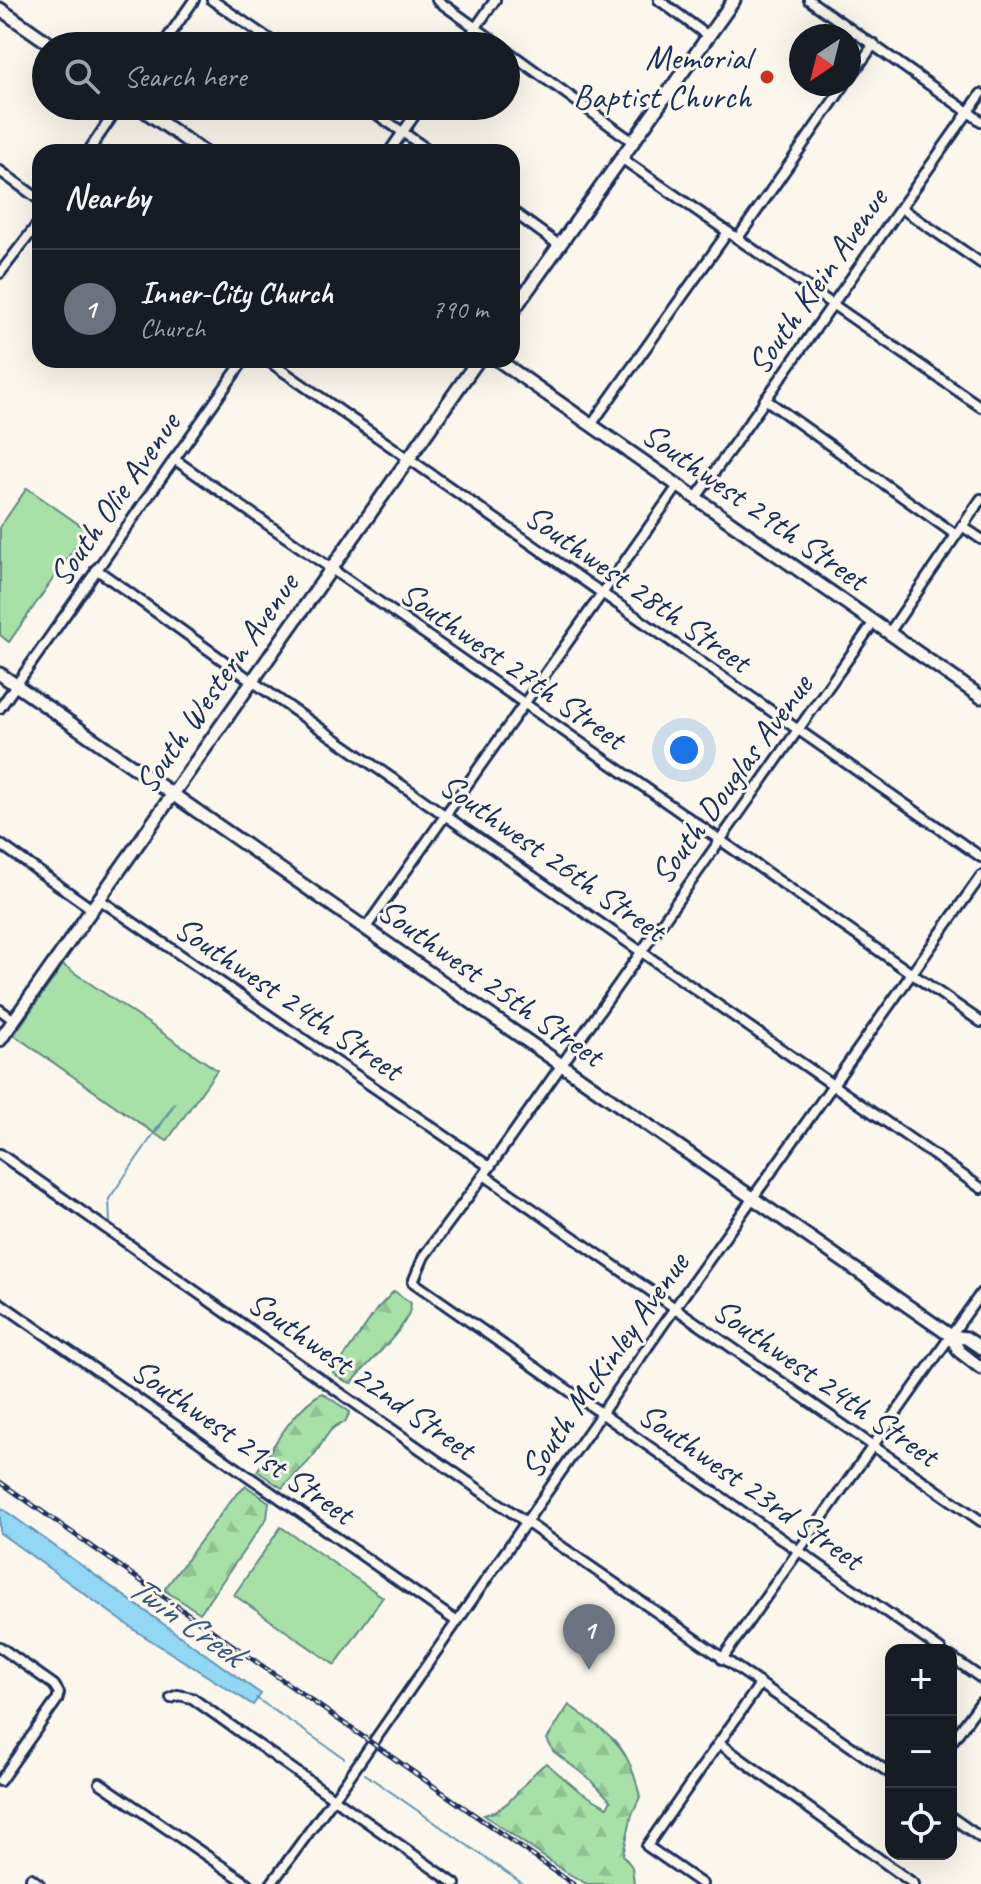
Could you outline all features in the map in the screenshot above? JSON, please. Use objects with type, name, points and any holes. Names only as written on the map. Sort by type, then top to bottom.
[{"type":"main road","points":[[520,301],[734,0]]},
{"type":"main road","points":[[0,9],[33,32]]},
{"type":"main road","points":[[158,120],[192,144]]},
{"type":"main road","name":"South Western Avenue","points":[[0,1040],[472,368]]},
{"type":"main road","name":"Southwest 29th Street","points":[[509,368],[981,697]]},
{"type":"main road","name":"Southwest 25th Street","points":[[0,674],[951,1336],[959,1351],[981,1368]]},
{"type":"main road","name":"Southwest 25th Street","points":[[951,1336],[966,1338],[981,1348]]},
{"type":"street","points":[[172,32],[194,0]]},
{"type":"street","points":[[212,0],[259,32]]},
{"type":"street","points":[[437,0],[482,32]]},
{"type":"street","points":[[473,32],[495,0]]},
{"type":"street","points":[[659,0],[708,36]]},
{"type":"street","points":[[809,0],[981,121]]},
{"type":"street","points":[[861,62],[874,44]]},
{"type":"street","points":[[520,60],[633,142]]},
{"type":"street","name":"South Klein Avenue","points":[[696,498],[981,94]]},
{"type":"street","points":[[738,238],[837,96]]},
{"type":"street","points":[[93,144],[110,120]]},
{"type":"street","points":[[385,120],[420,144]]},
{"type":"street","points":[[395,144],[411,120]]},
{"type":"street","points":[[621,158],[981,407]]},
{"type":"street","points":[[0,171],[32,194]]},
{"type":"street","points":[[901,208],[981,263]]},
{"type":"street","points":[[520,217],[559,245]]},
{"type":"street","points":[[0,273],[32,231]]},
{"type":"street","points":[[591,425],[728,232]]},
{"type":"street","name":"South Olie Avenue","points":[[0,708],[238,368]]},
{"type":"street","name":"Southwest 28th Street","points":[[278,368],[981,857]]},
{"type":"street","points":[[765,399],[956,535]]},
{"type":"street","name":"Southwest 27th Street","points":[[174,459],[981,1022]]},
{"type":"street","points":[[365,929],[678,486]]},
{"type":"street","points":[[889,633],[981,499]]},
{"type":"street","points":[[962,526],[981,539]]},
{"type":"street","name":"Southwest 26th Street","points":[[96,569],[981,1188]]},
{"type":"street","name":"South Douglas Avenue","points":[[413,1282],[424,1256],[874,622]]},
{"type":"street","points":[[0,844],[92,909]]},
{"type":"street","name":"South McKinley Avenue","points":[[271,1884],[365,1755],[674,1309],[981,876]]},
{"type":"street","name":"Southwest 24th Street","points":[[99,899],[487,1171],[674,1309],[981,1521]]},
{"type":"street","points":[[0,1010],[14,1020]]},
{"type":"street","name":"Southwest 22nd Street","points":[[0,1154],[885,1770]]},
{"type":"street","name":"Southwest 23rd Street","points":[[413,1282],[932,1644]]},
{"type":"street","points":[[722,1659],[981,1293]]},
{"type":"street","name":"Southwest 21st Street","points":[[0,1303],[456,1621]]},
{"type":"street","points":[[0,1647],[54,1685],[59,1693],[0,1781]]},
{"type":"street","points":[[957,1661],[981,1678]]},
{"type":"street","points":[[702,1884],[647,1846],[760,1684]]},
{"type":"street","points":[[171,1698],[178,1695],[192,1698],[455,1884]]},
{"type":"street","points":[[957,1735],[981,1702]]},
{"type":"street","points":[[720,1744],[914,1884]]},
{"type":"street","points":[[100,1783],[248,1884]]},
{"type":"street","points":[[957,1821],[981,1838]]},
{"type":"green space","points":[[27,488],[87,530],[9,642],[0,635],[0,527]]},
{"type":"green space","points":[[63,965],[217,1070],[167,1141],[155,1134],[175,1103],[154,1133],[14,1035]]},
{"type":"green space","points":[[394,1291],[411,1303],[404,1323],[352,1383],[345,1381],[333,1373],[377,1309]]},
{"type":"green space","points":[[322,1393],[350,1412],[345,1422],[330,1431],[310,1459],[282,1488],[257,1471],[302,1408]]},
{"type":"green space","points":[[246,1486],[269,1502],[267,1518],[200,1613],[164,1590],[232,1499]]},
{"type":"green space","points":[[281,1527],[383,1597],[335,1665],[234,1595]]},
{"type":"green space","points":[[569,1705],[616,1742],[630,1764],[640,1797],[632,1814],[623,1855],[632,1867],[634,1884],[587,1884],[484,1815],[503,1806],[546,1763],[579,1791],[607,1807],[611,1801],[592,1781],[553,1751],[547,1739]]},
{"type":"water","points":[[0,1507],[261,1694],[253,1705],[136,1631],[0,1533]]},
{"type":"waterway","points":[[110,1224],[109,1199],[175,1103]]},
{"type":"waterway","name":"Twin Creek","points":[[256,1698],[344,1758]]},
{"type":"waterway","name":"Twin Creek","points":[[365,1774],[523,1884]]},
{"type":"railway","points":[[0,1482],[573,1884]]},
{"type":"place","name":"Memorial Baptist Church","points":[[767,77]]},
{"type":"place","name":"Inner-City Church","points":[[589,1670]]}]
